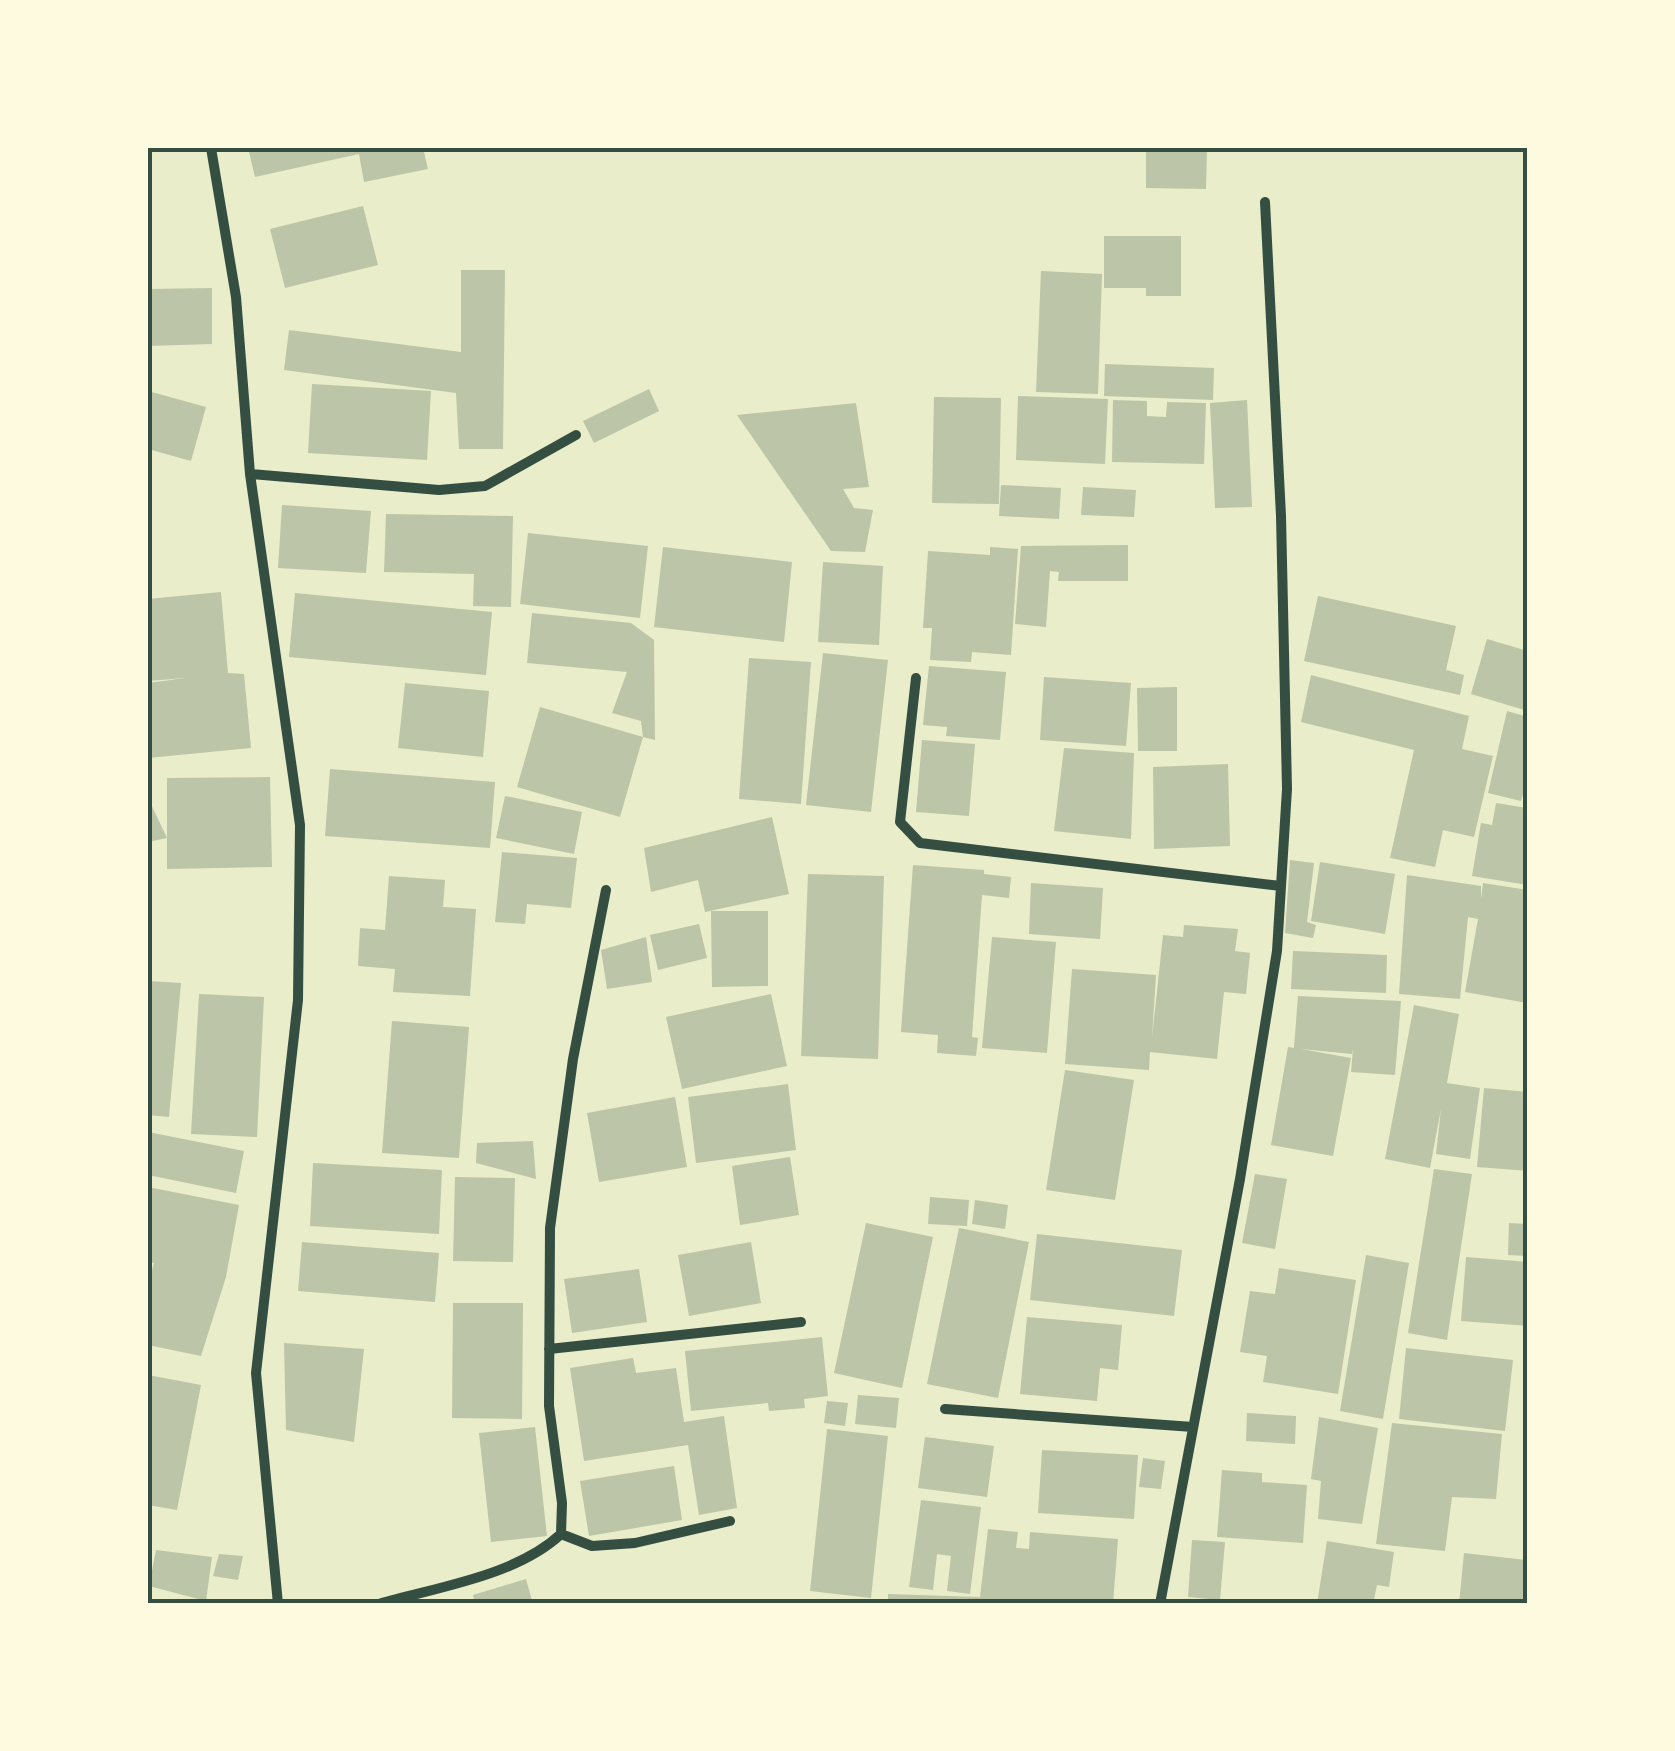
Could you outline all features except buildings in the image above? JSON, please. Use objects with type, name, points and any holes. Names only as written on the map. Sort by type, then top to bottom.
[{"type":"street","points":[[212,148],[236,298],[250,474],[300,826],[298,1000],[256,1373],[278,1604]]},
{"type":"street","points":[[1160,1604],[1240,1179],[1276,951],[1281,886],[1287,790],[1282,555],[1264,202]]},
{"type":"street","points":[[250,474],[439,490],[485,486],[576,435]]},
{"type":"street","points":[[916,678],[900,822],[920,843],[1281,886]]},
{"type":"street","points":[[379,1604],[491,1571],[545,1549],[561,1534],[562,1503],[549,1406],[550,1228],[573,1058],[606,890]]},
{"type":"street","points":[[549,1349],[801,1322]]},
{"type":"street","points":[[945,1409],[1193,1427]]},
{"type":"street","points":[[561,1534],[592,1546],[636,1543],[730,1520]]}]
